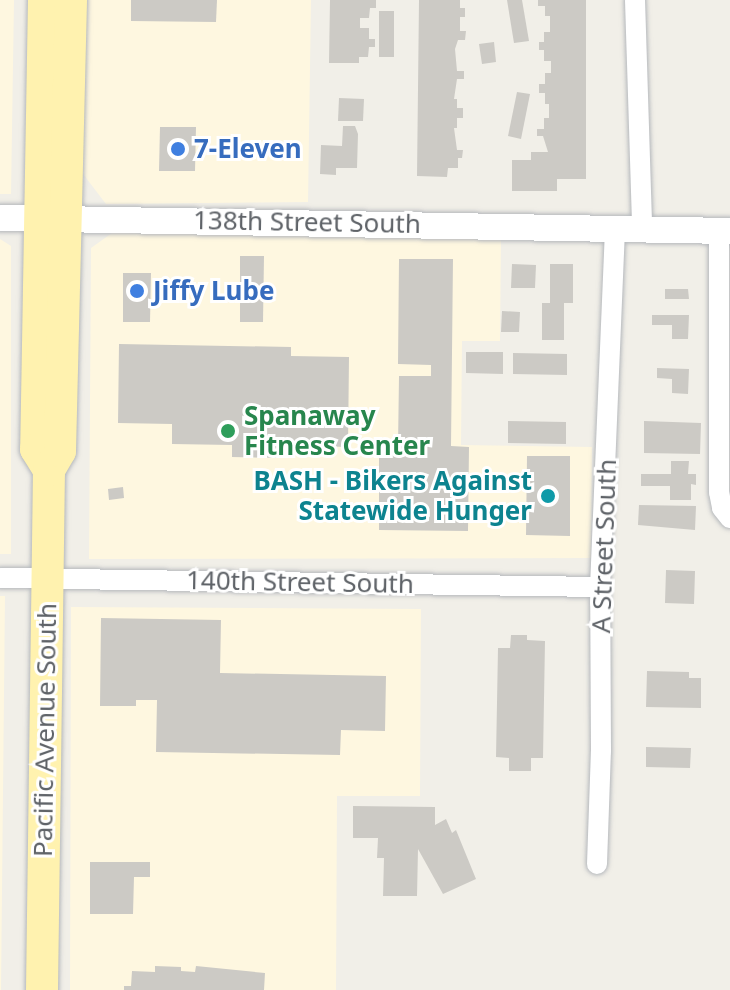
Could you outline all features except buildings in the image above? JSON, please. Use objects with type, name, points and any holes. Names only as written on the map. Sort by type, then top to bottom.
[{"type":"main road","name":"Pacific Avenue South","points":[[42,990],[49,470],[60,451],[44,0]]},
{"type":"main road","name":"Pacific Avenue South","points":[[53,218],[71,0]]},
{"type":"street","points":[[635,0],[642,228]]},
{"type":"street","name":"138th Street South","points":[[0,218],[724,230]]},
{"type":"street","name":"A Street South","points":[[597,864],[601,751],[600,587],[615,228]]},
{"type":"street","points":[[724,230],[719,492],[722,508],[730,518]]},
{"type":"street","name":"140th Street South","points":[[0,578],[600,587]]},
{"type":"shaded area","points":[[0,0],[14,0],[11,194],[0,194]]},
{"type":"shaded area","points":[[82,0],[311,0],[308,202],[106,204],[80,170]]},
{"type":"shaded area","points":[[112,233],[501,237],[500,341],[462,341],[461,445],[592,447],[591,558],[89,559],[91,248]]},
{"type":"shaded area","points":[[0,239],[11,246],[11,554],[0,554]]},
{"type":"shaded area","points":[[0,596],[5,596],[1,990],[0,990]]},
{"type":"shaded area","points":[[71,607],[421,609],[420,796],[337,796],[336,990],[70,990]]},
{"type":"place","name":"7-Eleven","points":[[178,149]]},
{"type":"place","name":"Jiffy Lube","points":[[137,291]]},
{"type":"place","name":"Spanaway Fitness Center","points":[[228,431]]},
{"type":"place","name":"BASH - Bikers Against Statewide Hunger","points":[[548,496]]}]
